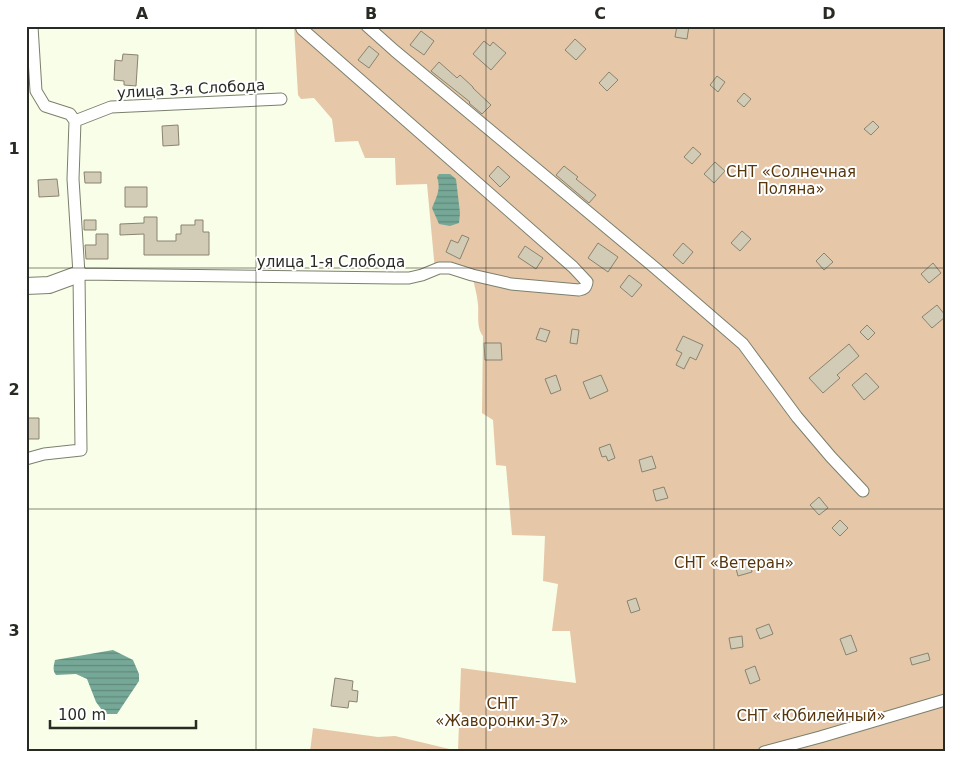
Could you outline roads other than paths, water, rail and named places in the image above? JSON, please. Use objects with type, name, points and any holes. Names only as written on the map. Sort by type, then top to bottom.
[{"type":"street","points":[[26,458],[81,450],[79,274],[73,179],[75,121],[70,114],[45,106],[36,91],[32,26]]},
{"type":"street","name":"улица 1-я Слобода","points":[[79,274],[409,278],[439,268],[450,268],[510,284],[579,290],[586,286],[587,282],[573,267],[302,29],[301,26]]},
{"type":"street","points":[[367,26],[743,344],[797,417],[863,491]]},
{"type":"street","name":"улица 3-я Слобода","points":[[75,121],[112,107],[281,99]]},
{"type":"street","points":[[26,286],[49,285],[79,274]]},
{"type":"street","points":[[764,752],[945,700]]},
{"type":"water","points":[[439,174],[450,174],[456,179],[460,213],[459,223],[450,226],[439,224],[432,208],[438,192],[437,177]]},
{"type":"water","points":[[113,650],[133,660],[139,674],[139,681],[117,714],[105,714],[96,702],[87,679],[76,674],[56,675],[54,666],[55,660]]},
{"type":"park label","name":"СНТ «Солнечная Поляна»","points":[[791,180]]},
{"type":"park label","name":"СНТ «Ветеран»","points":[[734,563]]},
{"type":"park label","name":"СНТ «Жаворонки-37»","points":[[502,712]]},
{"type":"park label","name":"СНТ «Юбилейный»","points":[[811,716]]}]
